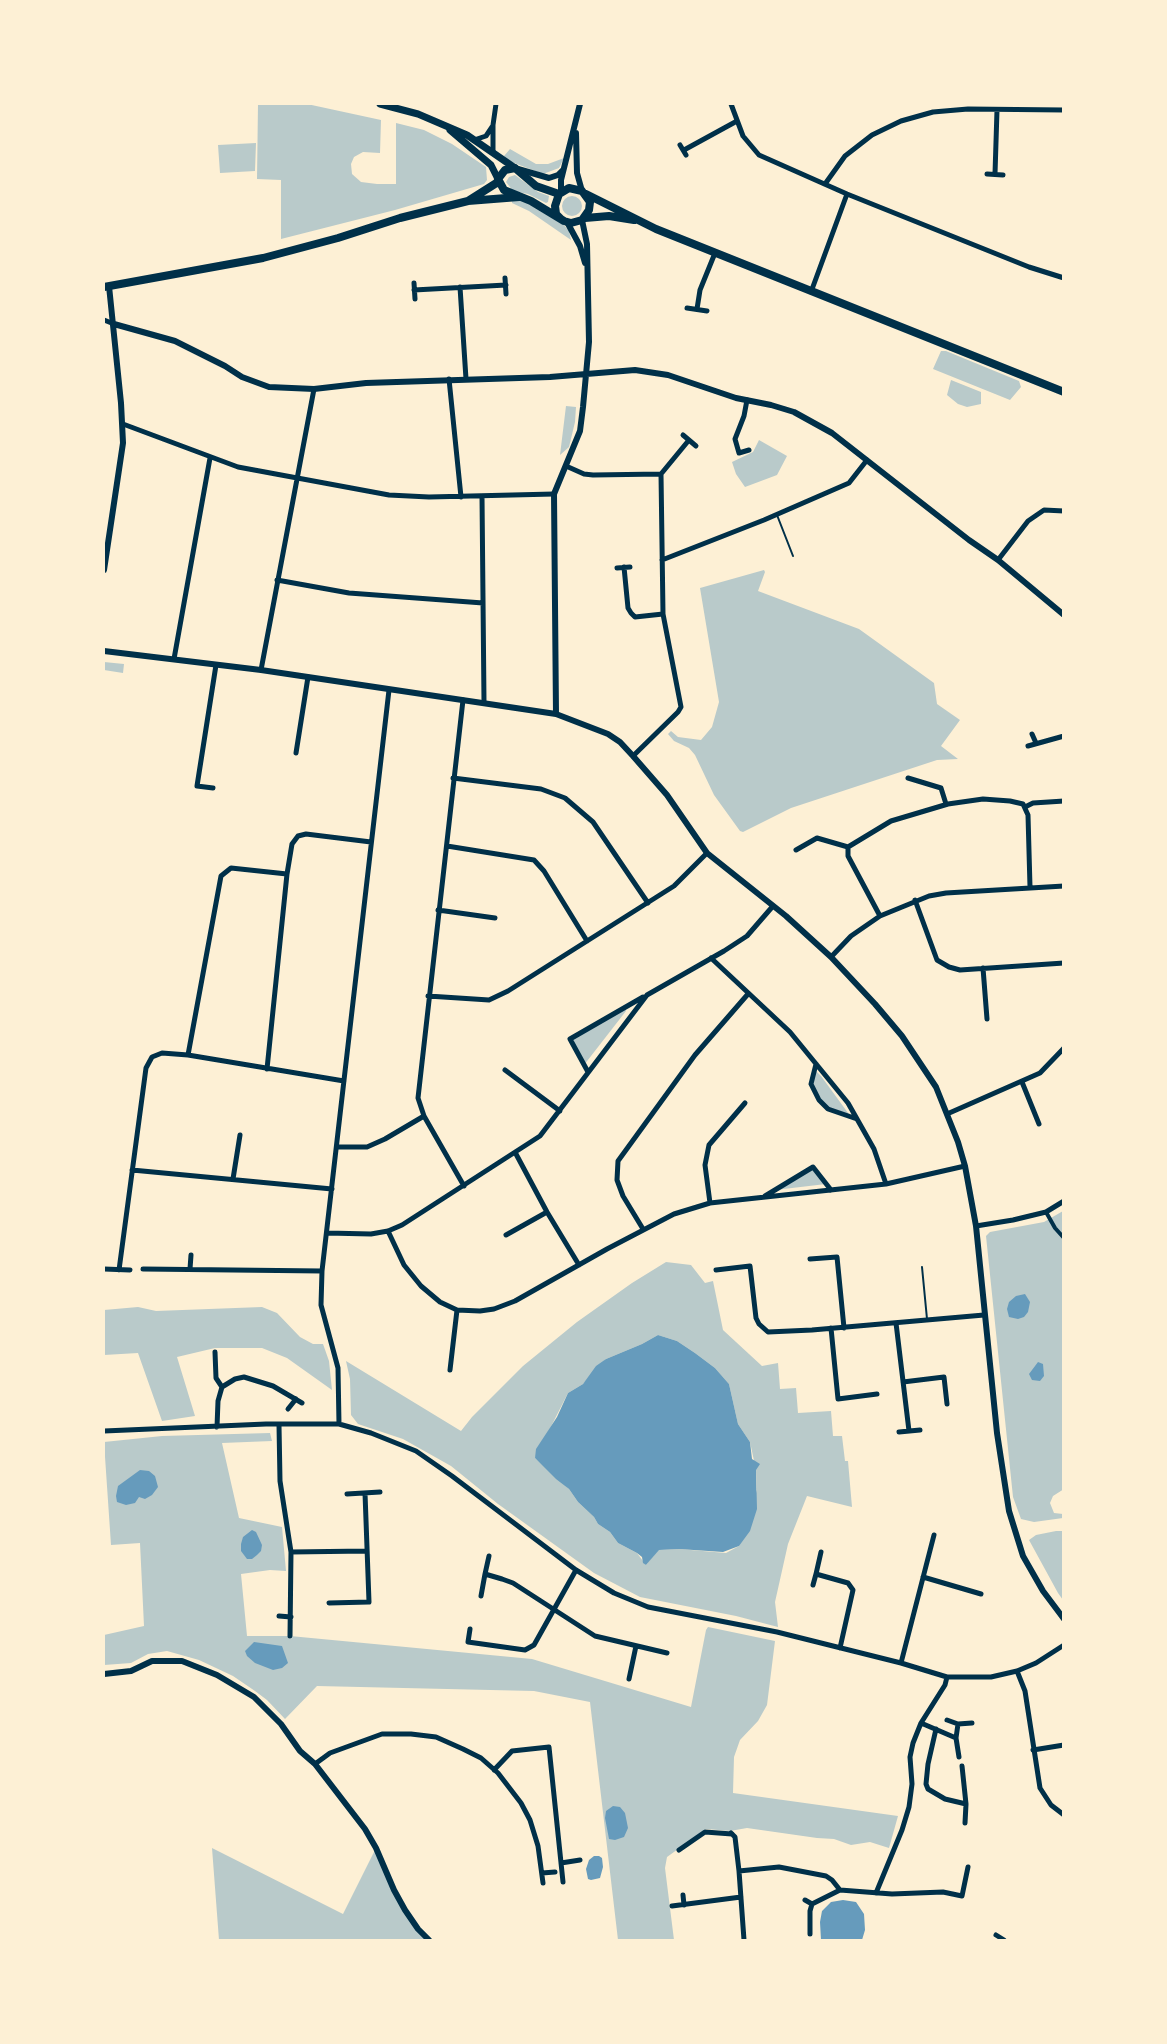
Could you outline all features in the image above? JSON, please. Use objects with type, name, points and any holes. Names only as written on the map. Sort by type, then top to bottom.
[{"type":"main road","points":[[380,104],[407,110],[446,126],[474,140],[516,168],[536,186],[560,193]]},
{"type":"main road","points":[[446,126],[491,165],[504,190],[531,201],[564,221],[575,223],[583,219],[609,216],[638,221]]},
{"type":"main road","points":[[468,201],[498,180],[505,170],[516,168]]},
{"type":"main road","points":[[564,221],[556,214],[555,206],[560,193],[569,188],[584,192],[638,221],[1064,392]]},
{"type":"main road","points":[[583,219],[590,206],[584,192]]},
{"type":"main road","points":[[106,286],[263,258],[338,238],[400,218],[468,201],[519,197]]},
{"type":"street","points":[[493,153],[496,104]]},
{"type":"street","points":[[560,193],[580,104]]},
{"type":"street","points":[[731,104],[743,136],[759,155],[847,194],[1029,267],[1064,278]]},
{"type":"street","points":[[825,183],[845,156],[872,135],[901,121],[933,112],[1060,107]]},
{"type":"street","points":[[995,174],[997,110]]},
{"type":"street","points":[[683,150],[737,121]]},
{"type":"street","points":[[474,140],[486,136],[493,125]]},
{"type":"street","points":[[576,127],[576,166],[584,192]]},
{"type":"street","points":[[516,168],[549,178],[558,175],[564,169]]},
{"type":"street","points":[[987,174],[1003,175]]},
{"type":"street","points":[[811,292],[847,194]]},
{"type":"street","points":[[556,714],[554,494],[580,431],[589,342],[587,244],[583,219]]},
{"type":"street","points":[[564,221],[580,246],[587,269]]},
{"type":"street","points":[[697,309],[700,290],[715,253]]},
{"type":"street","points":[[505,278],[506,294]]},
{"type":"street","points":[[414,283],[415,299]]},
{"type":"street","points":[[414,290],[506,285]]},
{"type":"street","points":[[104,570],[123,443],[114,324],[106,286]]},
{"type":"street","points":[[460,287],[466,379]]},
{"type":"street","points":[[687,308],[706,311]]},
{"type":"street","points":[[104,320],[175,341],[253,383],[282,389],[449,379],[550,377],[635,370],[650,371],[794,412],[830,432],[998,560],[1064,615]]},
{"type":"street","points":[[449,379],[461,497]]},
{"type":"street","points":[[261,670],[315,388]]},
{"type":"street","points":[[747,400],[735,438],[739,453],[749,450]]},
{"type":"street","points":[[123,424],[237,467],[389,495],[461,497],[554,494]]},
{"type":"street","points":[[683,435],[696,446]]},
{"type":"street","points":[[633,756],[678,712],[681,706],[663,614],[661,474],[689,440]]},
{"type":"street","points":[[174,659],[210,458]]},
{"type":"street","points":[[662,560],[777,515],[849,483],[867,460]]},
{"type":"street","points":[[566,465],[584,474],[661,474]]},
{"type":"street","points":[[482,496],[484,702]]},
{"type":"street","points":[[998,560],[1028,521],[1044,510],[1064,511]]},
{"type":"street","points":[[617,567],[627,567],[631,613],[635,616],[663,614]]},
{"type":"street","points":[[277,580],[349,593],[483,603]]},
{"type":"street","points":[[104,651],[261,670],[556,714],[608,734],[620,742],[667,795],[707,853],[773,906],[831,957],[875,1004],[902,1036],[936,1087],[965,1166],[976,1226],[1001,1466],[1010,1515],[1023,1556],[1043,1591],[1064,1619]]},
{"type":"street","points":[[213,788],[197,786],[216,665]]},
{"type":"street","points":[[296,753],[308,677]]},
{"type":"street","points":[[339,1425],[338,1368],[321,1305],[322,1271],[389,690]]},
{"type":"street","points":[[463,700],[418,1098],[424,1116],[464,1186]]},
{"type":"street","points":[[1032,734],[1036,743]]},
{"type":"street","points":[[1028,746],[1064,736]]},
{"type":"street","points":[[453,778],[541,789],[565,798],[593,822],[648,903]]},
{"type":"street","points":[[908,778],[941,788],[946,804]]},
{"type":"street","points":[[1025,807],[1033,803],[1061,801],[1062,794]]},
{"type":"street","points":[[796,850],[817,838],[848,847],[891,821],[946,804],[983,799],[1010,801],[1023,804],[1028,815],[1030,887]]},
{"type":"street","points":[[267,1069],[292,843],[298,836],[306,834],[371,842]]},
{"type":"street","points":[[447,846],[534,860],[544,871],[587,941]]},
{"type":"street","points":[[848,847],[848,856],[880,916]]},
{"type":"street","points":[[428,996],[489,1000],[508,991],[674,886],[707,853]]},
{"type":"street","points":[[188,1055],[221,876],[231,868],[288,874]]},
{"type":"street","points":[[831,957],[850,936],[880,916],[915,900],[946,892],[1064,886]]},
{"type":"street","points":[[915,900],[936,960],[960,970],[1064,963]]},
{"type":"street","points":[[588,1072],[570,1039],[747,936],[773,906]]},
{"type":"street","points":[[438,910],[495,918]]},
{"type":"street","points":[[486,926],[488,917]]},
{"type":"street","points":[[711,958],[790,1032],[848,1102],[874,1149],[886,1184]]},
{"type":"street","points":[[983,968],[987,1019]]},
{"type":"street","points":[[643,1229],[623,1196],[617,1180],[618,1161],[695,1055],[748,994]]},
{"type":"street","points":[[327,1233],[371,1234],[388,1231],[402,1225],[516,1154],[540,1136],[647,995]]},
{"type":"street","points":[[947,1114],[1040,1073],[1064,1048]]},
{"type":"street","points":[[119,1270],[146,1068],[152,1057],[162,1053],[188,1055],[344,1081]]},
{"type":"street","points":[[816,1064],[811,1084],[819,1100],[828,1109],[856,1119]]},
{"type":"street","points":[[505,1070],[560,1111]]},
{"type":"street","points":[[1022,1082],[1040,1124]]},
{"type":"street","points":[[710,1203],[705,1165],[709,1145],[745,1103]]},
{"type":"street","points":[[337,1147],[367,1147],[424,1116]]},
{"type":"street","points":[[234,1179],[240,1135]]},
{"type":"street","points":[[516,1154],[579,1265]]},
{"type":"street","points":[[388,1231],[404,1265],[421,1286],[440,1302],[457,1310],[487,1310],[515,1301],[674,1214],[710,1203],[886,1184],[965,1166]]},
{"type":"street","points":[[763,1197],[813,1167],[831,1190]]},
{"type":"street","points":[[132,1170],[332,1190]]},
{"type":"street","points":[[976,1226],[1046,1212],[1064,1201]]},
{"type":"street","points":[[506,1235],[547,1212]]},
{"type":"street","points":[[1046,1212],[1064,1238]]},
{"type":"street","points":[[190,1269],[191,1255]]},
{"type":"street","points":[[810,1259],[837,1257],[844,1328]]},
{"type":"street","points":[[716,1270],[750,1266],[756,1318],[768,1332],[844,1328],[984,1315]]},
{"type":"street","points":[[104,1269],[130,1270]]},
{"type":"street","points":[[143,1269],[322,1271]]},
{"type":"street","points":[[450,1370],[457,1310]]},
{"type":"street","points":[[896,1323],[909,1431]]},
{"type":"street","points":[[831,1329],[838,1399],[877,1394]]},
{"type":"street","points":[[215,1352],[216,1378],[222,1387]]},
{"type":"street","points":[[217,1427],[218,1401],[222,1387],[244,1377],[273,1386],[302,1403]]},
{"type":"street","points":[[903,1382],[944,1377],[947,1404]]},
{"type":"street","points":[[288,1409],[296,1399]]},
{"type":"street","points":[[104,1431],[322,1423],[339,1425],[371,1433],[416,1451],[576,1570],[614,1593],[648,1606],[777,1632],[902,1663],[947,1677],[991,1677],[1017,1671],[1036,1663],[1064,1645]]},
{"type":"street","points":[[279,1425],[280,1481],[291,1552],[290,1636]]},
{"type":"street","points":[[899,1432],[920,1430]]},
{"type":"street","points":[[347,1494],[380,1492]]},
{"type":"street","points":[[329,1603],[369,1602],[365,1493]]},
{"type":"street","points":[[902,1663],[934,1535]]},
{"type":"street","points":[[291,1552],[367,1551]]},
{"type":"street","points":[[813,1585],[821,1552]]},
{"type":"street","points":[[481,1596],[489,1556]]},
{"type":"street","points":[[471,1629],[468,1642],[525,1650],[534,1645],[576,1570]]},
{"type":"street","points":[[485,1574],[513,1583],[596,1636],[668,1653]]},
{"type":"street","points":[[816,1574],[848,1583],[853,1590],[840,1648]]},
{"type":"street","points":[[923,1577],[981,1594]]},
{"type":"street","points":[[279,1616],[291,1617]]},
{"type":"street","points":[[629,1679],[636,1646]]},
{"type":"street","points":[[104,1674],[131,1671],[152,1661],[182,1661],[202,1668],[250,1694],[264,1705],[300,1751],[315,1764],[365,1829],[405,1910],[429,1941]]},
{"type":"street","points":[[1017,1671],[1025,1692],[1040,1788],[1051,1806],[1064,1815]]},
{"type":"street","points":[[876,1893],[909,1807],[912,1784],[910,1757],[913,1743],[921,1723],[945,1685],[947,1677]]},
{"type":"street","points":[[948,1720],[958,1724],[972,1723]]},
{"type":"street","points":[[921,1723],[957,1738]]},
{"type":"street","points":[[958,1724],[959,1757]]},
{"type":"street","points":[[936,1730],[928,1764],[926,1784],[928,1789],[945,1799],[966,1804]]},
{"type":"street","points":[[315,1764],[330,1753],[376,1736],[411,1734],[443,1739],[481,1758],[514,1791],[530,1820],[538,1846],[543,1883]]},
{"type":"street","points":[[1033,1750],[1064,1745]]},
{"type":"street","points":[[495,1770],[512,1751],[549,1747],[563,1882]]},
{"type":"street","points":[[962,1766],[966,1804],[965,1823]]},
{"type":"street","points":[[679,1850],[705,1832],[734,1835],[744,1941]]},
{"type":"street","points":[[561,1863],[580,1860]]},
{"type":"street","points":[[739,1871],[763,1868],[789,1869],[826,1876],[840,1890]]},
{"type":"street","points":[[810,1934],[812,1904],[840,1890],[892,1894],[943,1892],[962,1896],[968,1868]]},
{"type":"street","points":[[542,1873],[555,1872]]},
{"type":"street","points":[[683,1895],[684,1905]]},
{"type":"street","points":[[672,1906],[741,1897]]},
{"type":"street","points":[[805,1900],[812,1904]]},
{"type":"street","points":[[996,1935],[1004,1941]]},
{"type":"lane","points":[[777,515],[793,556]]},
{"type":"lane","points":[[922,1267],[927,1319]]},
{"type":"shaded area","points":[[258,104],[307,104],[381,120],[380,153],[363,152],[354,157],[351,164],[352,174],[361,182],[396,184],[396,123],[424,130],[452,144],[486,167],[487,180],[484,184],[395,210],[281,239],[281,180],[257,179]]},
{"type":"shaded area","points":[[256,143],[255,171],[220,173],[218,145]]},
{"type":"shaded area","points":[[510,149],[536,164],[548,164],[564,158],[559,168],[543,174],[509,161],[504,156]]},
{"type":"shaded area","points":[[515,175],[538,192],[549,196],[548,202],[513,191],[506,182],[509,177]]},
{"type":"shaded area","points":[[568,196],[576,196],[582,202],[582,210],[576,216],[568,216],[562,210],[562,202]]},
{"type":"shaded area","points":[[512,199],[527,201],[563,224],[569,231],[571,240],[529,211],[512,203]]},
{"type":"shaded area","points":[[941,351],[1019,381],[1021,387],[1010,400],[933,369]]},
{"type":"shaded area","points":[[951,380],[981,392],[981,404],[967,407],[958,404],[947,395]]},
{"type":"shaded area","points":[[566,406],[576,407],[575,422],[569,447],[560,455]]},
{"type":"shaded area","points":[[759,440],[787,456],[777,475],[745,487],[736,474],[732,462],[753,452]]},
{"type":"shaded area","points":[[764,570],[758,591],[859,629],[934,683],[937,704],[960,720],[941,746],[958,759],[937,760],[791,808],[743,832],[740,831],[714,795],[695,755],[689,748],[674,741],[668,734],[671,731],[678,737],[701,740],[712,727],[719,702],[700,588]]},
{"type":"shaded area","points":[[104,662],[124,664],[123,673],[104,670]]},
{"type":"shaded area","points":[[625,1008],[626,1011],[584,1065],[570,1039]]},
{"type":"shaded area","points":[[815,1070],[851,1117],[828,1109],[811,1084]]},
{"type":"shaded area","points":[[813,1167],[826,1184],[775,1190]]},
{"type":"shaded area","points":[[1063,1211],[1064,1489],[1053,1496],[1050,1503],[1054,1513],[1063,1514],[1063,1518],[1034,1522],[1021,1519],[1013,1497],[986,1236],[990,1232],[1044,1222]]},
{"type":"shaded area","points":[[666,1262],[691,1265],[705,1283],[713,1281],[723,1330],[762,1366],[778,1363],[780,1389],[796,1388],[798,1413],[831,1411],[833,1436],[842,1436],[845,1461],[848,1461],[852,1507],[807,1496],[788,1544],[775,1602],[778,1627],[736,1616],[640,1597],[594,1573],[498,1504],[451,1466],[403,1439],[358,1424],[351,1415],[350,1379],[346,1361],[461,1431],[523,1366],[577,1322]],"holes":[[[658,1335],[677,1341],[715,1368],[729,1384],[738,1424],[750,1442],[756,1470],[757,1490],[739,1546],[726,1553],[679,1549],[658,1550],[646,1565],[637,1553],[618,1543],[610,1532],[598,1524],[569,1489],[535,1458],[568,1393],[583,1384],[606,1359]]]},
{"type":"shaded area","points":[[138,1307],[156,1311],[262,1307],[277,1313],[300,1337],[313,1344],[323,1344],[329,1361],[332,1390],[287,1358],[262,1348],[215,1348],[177,1357],[195,1416],[162,1421],[138,1353],[104,1355],[104,1310]]},
{"type":"shaded area","points":[[270,1433],[272,1441],[222,1443],[239,1518],[282,1527],[286,1571],[270,1570],[241,1574],[247,1636],[290,1636],[532,1659],[691,1707],[708,1627],[775,1641],[767,1705],[758,1721],[740,1740],[734,1757],[733,1793],[898,1816],[889,1848],[870,1842],[851,1845],[834,1839],[747,1828],[730,1831],[706,1829],[667,1857],[665,1868],[674,1940],[618,1940],[590,1702],[534,1691],[317,1686],[285,1719],[255,1691],[233,1676],[199,1660],[167,1651],[148,1654],[131,1663],[104,1665],[104,1635],[144,1626],[140,1543],[111,1545],[104,1442],[162,1436]]},
{"type":"shaded area","points":[[1063,1531],[1063,1600],[1029,1540],[1036,1535]]},
{"type":"shaded area","points":[[212,1848],[343,1914],[376,1848],[398,1897],[429,1940],[219,1940]]},
{"type":"water","points":[[1025,1294],[1030,1302],[1028,1312],[1024,1317],[1018,1319],[1009,1317],[1007,1309],[1009,1302],[1016,1296]]},
{"type":"water","points":[[658,1335],[677,1341],[695,1353],[715,1368],[729,1384],[738,1424],[750,1442],[752,1459],[760,1464],[756,1470],[757,1509],[750,1531],[739,1546],[723,1552],[659,1550],[646,1565],[642,1557],[618,1543],[610,1532],[598,1524],[569,1489],[535,1458],[536,1449],[557,1417],[568,1393],[583,1384],[596,1366],[606,1359]]},
{"type":"water","points":[[1038,1362],[1043,1364],[1044,1376],[1040,1381],[1032,1380],[1029,1374]]},
{"type":"water","points":[[140,1470],[149,1471],[155,1476],[158,1487],[152,1495],[145,1499],[139,1497],[135,1503],[126,1505],[117,1502],[118,1486]]},
{"type":"water","points":[[252,1530],[256,1532],[262,1545],[261,1551],[252,1559],[247,1559],[241,1551],[241,1544],[243,1537]]},
{"type":"water","points":[[254,1642],[282,1646],[288,1663],[282,1668],[273,1670],[255,1663],[245,1651]]},
{"type":"water","points":[[613,1806],[620,1807],[625,1813],[628,1828],[624,1837],[615,1840],[609,1839],[605,1818],[606,1811]]},
{"type":"water","points":[[594,1856],[602,1858],[603,1867],[600,1878],[591,1880],[588,1879],[586,1869],[589,1860]]},
{"type":"water","points":[[843,1900],[856,1902],[864,1914],[865,1930],[862,1940],[821,1940],[822,1911],[831,1902]]}]
